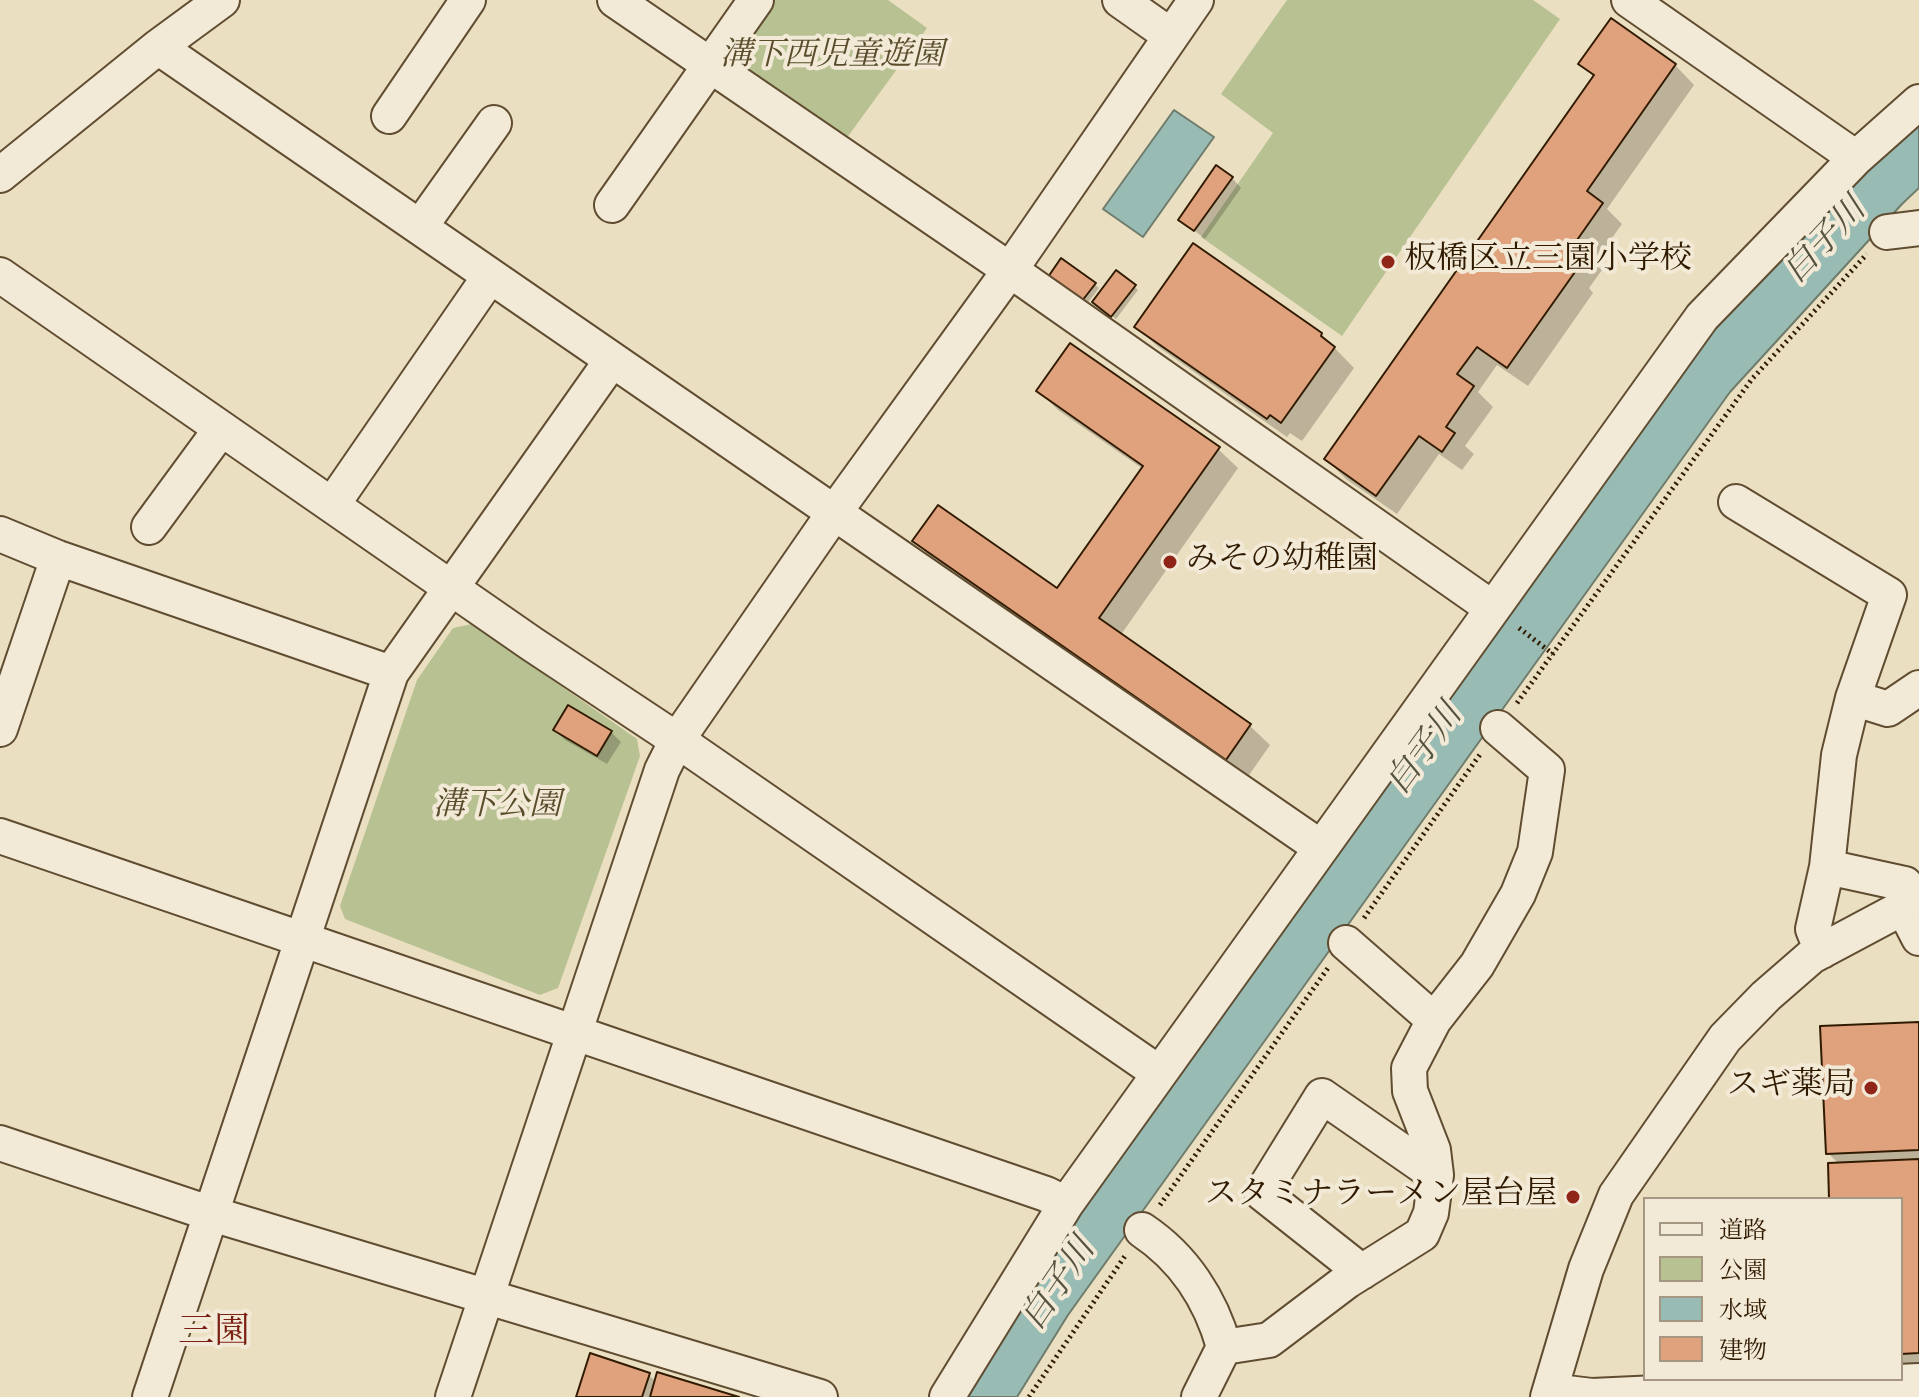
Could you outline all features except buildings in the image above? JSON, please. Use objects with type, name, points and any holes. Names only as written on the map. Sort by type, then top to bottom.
[{"type":"street","points":[[0,175],[158,47],[222,0]]},
{"type":"street","points":[[389,116],[468,0]]},
{"type":"street","points":[[615,0],[1010,270],[1492,608]]},
{"type":"street","points":[[612,205],[756,0]]},
{"type":"street","points":[[1120,0],[1171,36]]},
{"type":"street","points":[[453,1397],[662,770],[677,740],[834,513],[1010,270],[1196,0]]},
{"type":"street","points":[[1629,0],[1856,158]]},
{"type":"street","points":[[158,47],[1320,847]]},
{"type":"street","points":[[947,1397],[1066,1204],[1702,317],[1856,158],[1919,102]]},
{"type":"street","points":[[420,227],[494,123]]},
{"type":"street","points":[[0,275],[1159,1073]]},
{"type":"street","points":[[332,505],[490,276]]},
{"type":"street","points":[[150,1397],[391,673],[612,360]]},
{"type":"street","points":[[149,527],[221,429]]},
{"type":"street","points":[[1736,502],[1889,595],[1853,698],[1839,755],[1827,867],[1813,929],[1822,951]]},
{"type":"street","points":[[0,534],[58,558],[391,673]]},
{"type":"street","points":[[0,729],[58,558]]},
{"type":"street","points":[[1853,698],[1888,709],[1919,688]]},
{"type":"street","points":[[1224,1347],[1269,1340],[1362,1272],[1422,1234],[1431,1213],[1436,1175],[1433,1150],[1410,1091],[1409,1068],[1434,1020],[1477,965],[1518,894],[1535,852],[1547,770],[1498,728]]},
{"type":"street","points":[[0,836],[574,1031],[1031,1189],[1066,1204]]},
{"type":"street","points":[[1827,867],[1905,884],[1913,902],[1919,938]]},
{"type":"street","points":[[1913,902],[1812,956],[1766,996],[1725,1038],[1616,1195],[1586,1269],[1549,1394],[1592,1396],[1919,1381]]},
{"type":"street","points":[[1346,943],[1434,1020]]},
{"type":"street","points":[[1362,1272],[1262,1193],[1322,1096],[1436,1175]]},
{"type":"street","points":[[0,1143],[212,1214],[820,1397]]},
{"type":"street","points":[[1142,1230],[1191,1273],[1216,1319],[1224,1347],[1199,1397]]},
{"type":"path","points":[[1029,1397],[1142,1230],[1498,728],[1752,379],[1903,230]]},
{"type":"path","points":[[1492,608],[1553,654]]},
{"type":"green space","name":"溝下西児童遊園","points":[[774,0],[888,0],[927,28],[846,139],[740,65],[738,54]]},
{"type":"green space","points":[[1287,0],[1533,0],[1560,19],[1342,336],[1201,237],[1273,133],[1221,94]]},
{"type":"green space","name":"溝下公園","points":[[472,624],[637,739],[640,756],[558,988],[540,995],[345,919],[340,906],[417,680],[453,628]]},
{"type":"water","points":[[1174,110],[1214,137],[1143,237],[1103,209]]},
{"type":"water","name":"白子川","points":[[1919,116],[1919,188],[1730,392],[1068,1315],[1017,1397],[957,1397],[1027,1283],[1682,365],[1773,261]]},
{"type":"place","name":"板橋区立三園小学校","points":[[1388,262]]},
{"type":"place","name":"みその幼稚園","points":[[1170,562]]},
{"type":"place","name":"スギ薬局","points":[[1871,1088]]},
{"type":"place","name":"スタミナラーメン屋台屋","points":[[1573,1197]]},
{"type":"district","name":"三園","points":[[214,1335]]}]
